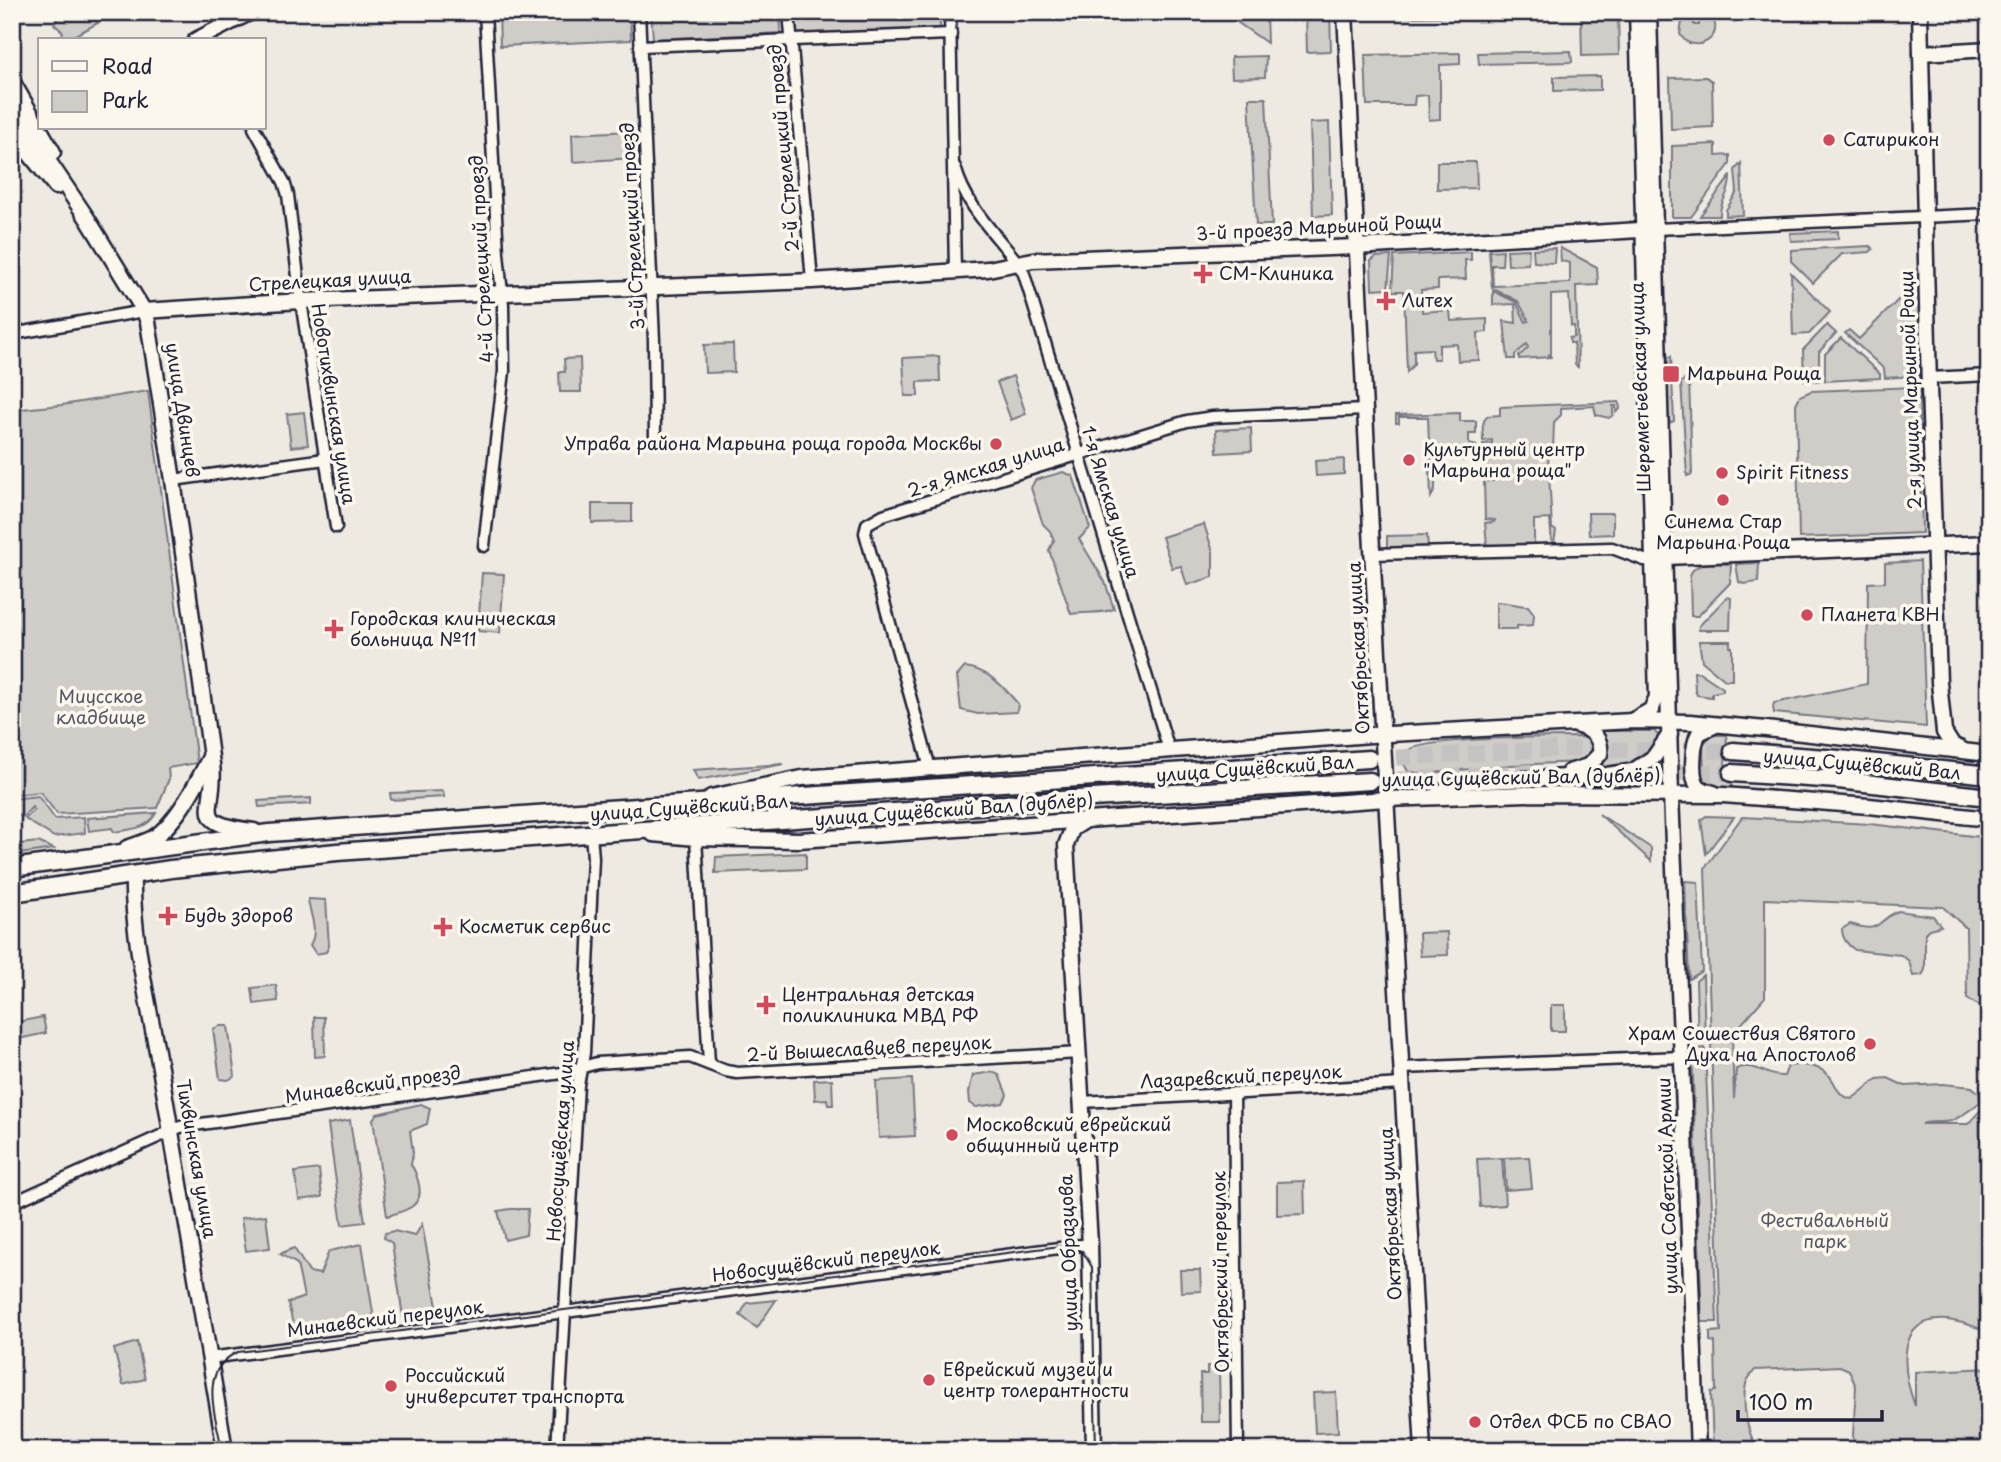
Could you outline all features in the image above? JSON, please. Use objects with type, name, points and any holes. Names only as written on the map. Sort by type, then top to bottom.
[{"type":"main road","name":"улица Сущёвский Вал","points":[[1733,751],[1989,775]]},
{"type":"main road","name":"улица Сущёвский Вал","points":[[12,868],[269,833],[1369,759]]},
{"type":"main road","name":"улица Сущёвский Вал","points":[[1732,773],[1838,780],[1989,797]]},
{"type":"main road","name":"улица Сущёвский Вал","points":[[12,893],[271,858],[1047,801],[1370,781]]},
{"type":"street","points":[[205,38],[251,12]]},
{"type":"street","name":"4-й Стрелецкий проезд","points":[[484,546],[505,371],[485,12]]},
{"type":"street","name":"3-й Стрелецкий проезд","points":[[639,12],[652,287],[655,439]]},
{"type":"street","name":"2-й Стрелецкий проезд","points":[[789,12],[812,281]]},
{"type":"street","points":[[950,12],[956,270]]},
{"type":"street","name":"Октябрьская улица","points":[[1345,12],[1372,554],[1423,1450]]},
{"type":"street","name":"Шереметьевская улица","points":[[1637,12],[1649,230],[1660,558],[1671,761]]},
{"type":"street","name":"Шереметьевская улица","points":[[1649,12],[1649,230]]},
{"type":"street","name":"2-я улица Марьиной Рощи","points":[[1920,12],[1940,682],[1944,732],[1952,745],[1969,751]]},
{"type":"street","points":[[640,46],[951,34]]},
{"type":"street","points":[[1921,53],[1989,49]]},
{"type":"street","points":[[12,81],[28,125],[65,199],[87,218]]},
{"type":"street","points":[[12,107],[80,198],[87,218]]},
{"type":"street","name":"Новотихвинская улица","points":[[255,130],[284,182],[288,195],[300,301],[335,527]]},
{"type":"street","name":"1-я Ямская улица","points":[[955,167],[960,185],[970,204],[1018,263],[1043,334],[1169,750]]},
{"type":"street","name":"3-й проезд Марьиной Рощи","points":[[652,287],[812,281],[988,269],[1032,260],[1356,247],[1989,214]]},
{"type":"street","name":"улица Двинцев","points":[[87,218],[144,311],[150,331],[214,777],[209,815],[214,822],[232,829],[269,833]]},
{"type":"street","name":"Стрелецкая улица","points":[[12,334],[144,311],[300,301],[652,287]]},
{"type":"street","points":[[1930,378],[1989,375]]},
{"type":"street","name":"2-я Ямская улица","points":[[930,768],[865,528],[874,519],[1193,420],[1365,410]]},
{"type":"street","points":[[173,480],[325,459]]},
{"type":"street","points":[[1372,554],[1612,548],[1635,557],[1660,558],[1989,542]]},
{"type":"street","name":"Шереметьевская улица","points":[[1632,721],[1651,710],[1657,697],[1660,558]]},
{"type":"street","points":[[682,804],[802,778],[1383,735],[1632,721],[1670,728],[1717,725],[1892,741],[1989,754]]},
{"type":"street","points":[[1547,778],[1588,766],[1596,760],[1601,748],[1594,733],[1585,727],[1555,724]]},
{"type":"street","points":[[1717,725],[1699,733],[1696,739],[1694,777],[1699,788],[1723,795]]},
{"type":"street","points":[[1427,797],[1466,782],[1606,775],[1633,771],[1654,757],[1670,728]]},
{"type":"street","points":[[116,853],[154,837],[162,830],[200,779],[211,757]]},
{"type":"street","name":"улица Советской Армии","points":[[1671,761],[1698,1450]]},
{"type":"street","name":"улица Сущёвский Вал (дублёр)","points":[[635,832],[696,838],[799,840],[1386,799],[1528,794],[1723,795],[1989,818]]},
{"type":"street","points":[[1066,845],[1072,829],[1087,820]]},
{"type":"street","points":[[1041,823],[1057,831],[1066,845]]},
{"type":"street","name":"Новосущёвская улица","points":[[556,1450],[580,1069],[584,1053],[593,858],[591,834]]},
{"type":"street","points":[[696,838],[709,1063]]},
{"type":"street","name":"улица Образцова","points":[[1066,845],[1090,1244],[1094,1450]]},
{"type":"street","name":"Тихвинская улица","points":[[133,875],[132,896],[225,1450]]},
{"type":"street","name":"2-й Вышеславцев переулок","points":[[580,1069],[597,1063],[690,1057],[737,1073],[1079,1053]]},
{"type":"street","points":[[1402,1068],[1682,1056]]},
{"type":"street","name":"Минаевский проезд","points":[[12,1203],[170,1131],[189,1126],[321,1109],[580,1069]]},
{"type":"street","name":"Лазаревский переулок","points":[[1082,1102],[1403,1084]]},
{"type":"street","name":"Октябрьский переулок","points":[[1234,1093],[1238,1450]]},
{"type":"street","name":"Новосущёвский переулок","points":[[565,1311],[1090,1244]]},
{"type":"street","name":"Минаевский переулок","points":[[209,1358],[565,1311]]},
{"type":"green space","points":[[62,12],[87,12],[98,23],[70,38],[61,38],[63,32],[54,24]]},
{"type":"green space","points":[[499,12],[630,12],[631,40],[500,46]]},
{"type":"green space","points":[[651,12],[780,12],[781,33],[653,39]]},
{"type":"green space","points":[[795,12],[940,12],[940,28],[796,35]]},
{"type":"green space","points":[[1226,12],[1266,12],[1267,43],[1227,15]]},
{"type":"green space","points":[[1306,12],[1330,12],[1331,51],[1307,52]]},
{"type":"green space","points":[[1403,12],[1541,12],[1541,15],[1403,17]]},
{"type":"green space","points":[[1581,12],[1618,12],[1619,55],[1582,56]]},
{"type":"green space","points":[[1692,12],[1694,25],[1699,25],[1699,12],[1710,15],[1715,23],[1712,37],[1700,44],[1686,41],[1680,34],[1682,21]]},
{"type":"green space","points":[[1571,51],[1572,62],[1479,64],[1478,53]]},
{"type":"green space","points":[[1460,53],[1460,64],[1440,65],[1440,119],[1429,120],[1428,95],[1415,96],[1414,105],[1367,105],[1365,55]]},
{"type":"green space","points":[[1266,56],[1265,77],[1232,78],[1231,57]]},
{"type":"green space","points":[[1600,76],[1600,90],[1554,91],[1554,77]]},
{"type":"green space","points":[[1706,77],[1712,81],[1713,127],[1671,129],[1670,78]]},
{"type":"green space","points":[[1249,98],[1266,98],[1272,225],[1256,225]]},
{"type":"green space","points":[[1329,122],[1332,215],[1313,216],[1310,123]]},
{"type":"green space","points":[[631,131],[633,158],[573,162],[572,134]]},
{"type":"green space","points":[[1716,144],[1716,156],[1730,155],[1730,164],[1691,217],[1672,217],[1672,146]]},
{"type":"green space","points":[[1437,162],[1476,162],[1477,188],[1437,189]]},
{"type":"green space","points":[[1741,163],[1743,215],[1726,216],[1726,210],[1737,192],[1735,170]]},
{"type":"green space","points":[[1730,177],[1720,216],[1700,216]]},
{"type":"green space","points":[[1838,231],[1838,239],[1791,241],[1790,233]]},
{"type":"green space","points":[[1870,246],[1873,249],[1870,252],[1842,254],[1813,283],[1791,261],[1791,250]]},
{"type":"green space","points":[[1555,248],[1554,263],[1534,262],[1533,249]]},
{"type":"green space","points":[[1560,248],[1597,267],[1598,285],[1576,286],[1578,367],[1575,365],[1574,343],[1570,343],[1569,338],[1574,337],[1574,326],[1571,326],[1569,294],[1551,295],[1551,356],[1548,354],[1550,357],[1519,359],[1528,348],[1527,344],[1515,355],[1515,359],[1508,359],[1504,321],[1516,323],[1515,304],[1493,305],[1493,291],[1516,302],[1526,322],[1529,321],[1518,301],[1492,288],[1489,251],[1503,250],[1502,265],[1492,265],[1493,286],[1570,283],[1570,263],[1561,261]]},
{"type":"green space","points":[[1529,249],[1528,264],[1508,265],[1507,250]]},
{"type":"green space","points":[[1471,252],[1471,260],[1465,260],[1466,279],[1438,280],[1438,289],[1421,290],[1422,312],[1450,310],[1451,321],[1487,319],[1487,332],[1478,333],[1479,360],[1458,361],[1457,344],[1439,345],[1439,359],[1433,359],[1432,349],[1414,350],[1414,364],[1407,372],[1404,291],[1392,291],[1394,256]]},
{"type":"green space","points":[[1391,256],[1388,288],[1372,289],[1371,261],[1376,257]]},
{"type":"green space","points":[[1791,273],[1830,312],[1809,334],[1793,335]]},
{"type":"green space","points":[[1919,279],[1922,374],[1885,378],[1884,369],[1845,333],[1849,330],[1859,339]]},
{"type":"green space","points":[[1827,325],[1836,333],[1819,352],[1819,381],[1804,380],[1803,350]]},
{"type":"green space","points":[[1841,338],[1880,374],[1880,378],[1825,381],[1825,354]]},
{"type":"green space","points":[[733,344],[734,372],[705,373],[704,345]]},
{"type":"green space","points":[[939,356],[940,381],[918,382],[918,396],[905,396],[903,358]]},
{"type":"green space","points":[[1671,356],[1674,421],[1666,424],[1665,359]]},
{"type":"green space","points":[[580,358],[581,392],[560,392],[559,372],[565,372],[564,359]]},
{"type":"green space","points":[[1013,376],[1026,414],[1011,420],[997,382]]},
{"type":"green space","points":[[1689,377],[1692,474],[1687,476],[1681,382]]},
{"type":"green space","points":[[1916,387],[1919,391],[1922,533],[1799,538],[1796,404],[1800,396],[1811,391]]},
{"type":"green space","name":"Миусское кладбище","points":[[148,391],[197,763],[168,768],[169,779],[157,808],[57,814],[40,792],[12,795],[12,410]]},
{"type":"green space","points":[[1619,402],[1620,409],[1616,412],[1616,406],[1613,406],[1613,415],[1609,418],[1596,415],[1594,406],[1561,408],[1561,415],[1554,422],[1553,451],[1548,454],[1552,528],[1556,531],[1554,543],[1552,545],[1550,519],[1534,520],[1534,546],[1489,547],[1485,523],[1495,520],[1485,519],[1484,481],[1493,481],[1493,477],[1484,477],[1483,444],[1492,443],[1492,440],[1483,441],[1483,425],[1487,416],[1500,415],[1500,407]]},
{"type":"green space","points":[[304,412],[308,445],[291,447],[287,414]]},
{"type":"green space","points":[[1460,413],[1460,421],[1476,421],[1476,434],[1469,434],[1469,444],[1477,446],[1469,447],[1469,452],[1477,453],[1477,458],[1475,455],[1468,455],[1463,460],[1462,455],[1430,460],[1431,471],[1438,472],[1435,473],[1435,490],[1431,497],[1428,417],[1399,417],[1399,423],[1396,423],[1396,415]]},
{"type":"green space","points":[[1251,428],[1252,451],[1217,453],[1216,430]]},
{"type":"green space","points":[[1344,459],[1344,474],[1316,476],[1315,461]]},
{"type":"green space","points":[[1063,472],[1073,476],[1090,528],[1079,539],[1105,582],[1114,609],[1071,614],[1049,550],[1054,540],[1043,524],[1031,488],[1035,480]]},
{"type":"green space","points":[[592,504],[632,504],[632,522],[592,523]]},
{"type":"green space","points":[[1588,513],[1613,513],[1613,534],[1589,535]]},
{"type":"green space","points":[[1204,524],[1213,552],[1213,577],[1187,585],[1181,566],[1172,568],[1162,537]]},
{"type":"green space","points":[[1427,535],[1428,548],[1387,549],[1387,536]]},
{"type":"green space","points":[[1920,561],[1926,727],[1774,713],[1774,703],[1867,684],[1868,583],[1885,582],[1885,563]]},
{"type":"green space","points":[[1759,563],[1758,582],[1739,582],[1736,564]]},
{"type":"green space","points":[[1707,564],[1731,564],[1730,583],[1698,616],[1691,616],[1690,575],[1693,570]]},
{"type":"green space","points":[[482,573],[504,574],[500,633],[478,631]]},
{"type":"green space","points":[[1727,597],[1731,598],[1730,630],[1699,630],[1699,626]]},
{"type":"green space","points":[[1496,602],[1528,606],[1534,614],[1533,625],[1517,626],[1517,629],[1496,629]]},
{"type":"green space","points":[[1699,641],[1730,641],[1732,680],[1725,680],[1702,661]]},
{"type":"green space","points":[[965,667],[995,680],[1018,704],[1017,712],[978,714],[961,710],[957,676]]},
{"type":"green space","points":[[1694,672],[1699,672],[1723,688],[1723,691],[1712,693],[1712,697],[1697,695]]},
{"type":"green space","points":[[1601,731],[1654,731],[1660,737],[1650,751],[1630,764],[1605,768],[1601,764],[1605,748]]},
{"type":"green space","points":[[1712,735],[1727,735],[1725,765],[1733,766],[1732,787],[1714,787],[1704,779],[1703,744]]},
{"type":"green space","points":[[1582,737],[1589,740],[1593,750],[1592,755],[1582,762],[1510,765],[1421,774],[1408,771],[1402,761],[1405,752],[1436,743]]},
{"type":"green space","points":[[784,764],[698,780],[693,770]]},
{"type":"green space","points":[[443,791],[444,797],[391,800],[390,793]]},
{"type":"green space","points":[[38,796],[55,819],[84,817],[85,833],[54,837],[25,819],[34,810],[32,807],[23,817],[12,811],[12,799]]},
{"type":"green space","points":[[311,798],[311,804],[259,807],[258,801]]},
{"type":"green space","points":[[156,813],[148,823],[138,828],[114,832],[112,828],[89,831],[87,818]]},
{"type":"green space","points":[[1599,814],[1651,848],[1651,861]]},
{"type":"green space","points":[[1706,816],[1734,817],[1706,854],[1701,820]]},
{"type":"green space","name":"Фестивальный парк","points":[[1742,817],[1870,824],[1989,838],[1989,1011],[1967,999],[1966,928],[1943,907],[1765,899],[1765,997],[1732,1035],[1734,1099],[1736,1069],[1750,1067],[1772,1075],[1784,1076],[1788,1066],[1801,1065],[1825,1072],[1840,1093],[1852,1099],[1877,1079],[1888,1078],[1905,1086],[1943,1084],[1972,1087],[1979,1093],[1980,1102],[1957,1118],[1922,1124],[1968,1124],[1989,1101],[1989,1332],[1947,1320],[1930,1321],[1918,1327],[1910,1337],[1906,1364],[1915,1406],[1915,1372],[1989,1368],[1989,1446],[1943,1450],[1855,1450],[1853,1435],[1856,1387],[1849,1370],[1840,1366],[1755,1370],[1746,1382],[1745,1410],[1753,1439],[1763,1450],[1713,1450],[1711,1392],[1716,1391],[1715,1342],[1710,1341],[1710,1332],[1721,1331],[1705,868]]},
{"type":"green space","points":[[38,842],[54,849],[12,855],[12,845]]},
{"type":"green space","points":[[806,853],[806,869],[715,873],[716,857]]},
{"type":"green space","points":[[1685,881],[1698,882],[1702,971],[1689,979]]},
{"type":"green space","points":[[308,899],[326,900],[329,946],[326,952],[316,954],[310,945],[314,928]]},
{"type":"green space","points":[[1898,911],[1933,916],[1941,926],[1925,933],[1925,970],[1922,975],[1913,976],[1909,961],[1901,955],[1855,950],[1843,936],[1842,929],[1850,924],[1873,927]]},
{"type":"green space","points":[[1447,932],[1448,955],[1420,956],[1419,933]]},
{"type":"green space","points":[[1703,975],[1705,1040],[1698,1040],[1696,981]]},
{"type":"green space","points":[[276,985],[278,1001],[254,1004],[252,988]]},
{"type":"green space","points":[[1551,1005],[1565,1005],[1565,1031],[1551,1031]]},
{"type":"green space","points":[[43,1017],[46,1033],[14,1040],[12,1023]]},
{"type":"green space","points":[[314,1017],[324,1017],[325,1056],[315,1057]]},
{"type":"green space","points":[[228,1026],[235,1076],[228,1080],[220,1079],[213,1029]]},
{"type":"green space","points":[[1705,1048],[1717,1322],[1702,1322],[1692,1052]]},
{"type":"green space","points":[[993,1072],[999,1075],[1007,1095],[1003,1103],[976,1107],[970,1103],[969,1092],[973,1075]]},
{"type":"green space","points":[[832,1079],[833,1105],[828,1105],[827,1099],[815,1100],[814,1080]]},
{"type":"green space","points":[[912,1079],[915,1136],[879,1138],[876,1081]]},
{"type":"green space","points":[[421,1104],[430,1108],[427,1124],[410,1131],[413,1153],[411,1165],[420,1192],[416,1203],[411,1207],[387,1216],[373,1119],[377,1114]]},
{"type":"green space","points":[[350,1120],[365,1222],[342,1225],[328,1124]]},
{"type":"green space","points":[[1529,1157],[1532,1188],[1506,1190],[1504,1158]]},
{"type":"green space","points":[[1502,1158],[1505,1205],[1480,1207],[1477,1159]]},
{"type":"green space","points":[[319,1169],[322,1197],[299,1200],[295,1172]]},
{"type":"green space","points":[[1304,1181],[1305,1214],[1277,1215],[1277,1182]]},
{"type":"green space","points":[[528,1209],[526,1235],[505,1240],[498,1211]]},
{"type":"green space","points":[[266,1215],[270,1248],[246,1251],[241,1218]]},
{"type":"green space","points":[[422,1224],[438,1312],[403,1317],[392,1243],[384,1238],[385,1233],[394,1231],[415,1236]]},
{"type":"green space","points":[[362,1244],[374,1319],[294,1328],[288,1303],[304,1297],[297,1264],[280,1254],[294,1248],[309,1272],[320,1274],[329,1251]]},
{"type":"green space","points":[[1180,1270],[1200,1270],[1201,1291],[1181,1292]]},
{"type":"green space","points":[[776,1300],[757,1328],[740,1315],[747,1303]]},
{"type":"green space","points":[[137,1342],[145,1379],[123,1385],[114,1349]]},
{"type":"green space","points":[[1207,1366],[1219,1366],[1220,1422],[1201,1422],[1200,1374],[1207,1374]]},
{"type":"green space","points":[[1336,1392],[1338,1432],[1315,1433],[1313,1393]]},
{"type":"tunnel","points":[[1372,759],[1557,749],[1733,751]]},
{"type":"tunnel","points":[[1624,771],[1732,773]]},
{"type":"tunnel","points":[[1373,781],[1532,772]]},
{"type":"tram line","points":[[222,1450],[212,1395],[213,1382],[217,1370],[225,1360],[238,1352],[1068,1245],[1083,1252],[1092,1267],[1096,1450]]},
{"type":"place","name":"Сатирикон","points":[[1829,140]]},
{"type":"place","name":"СМ-Клиника","points":[[1203,274]]},
{"type":"place","name":"Литех","points":[[1386,301]]},
{"type":"place","name":"Марьина Роща","points":[[1671,374]]},
{"type":"place","name":"Управа района Марьина роща города Москвы","points":[[996,444]]},
{"type":"place","name":"Культурный центр \"Марьина роща\"","points":[[1409,460]]},
{"type":"place","name":"Spirit Fitness","points":[[1722,473]]},
{"type":"place","name":"Синема Стар Марьина Роща","points":[[1723,500]]},
{"type":"place","name":"Планета КВН","points":[[1807,615]]},
{"type":"place","name":"Городская клиническая больница №11","points":[[334,629]]},
{"type":"place","name":"Будь здоров","points":[[168,916]]},
{"type":"place","name":"Косметик сервис","points":[[443,927]]},
{"type":"place","name":"Центральная детская поликлиника МВД РФ","points":[[766,1005]]},
{"type":"place","name":"Храм Сошествия Святого Духа на Апостолов","points":[[1870,1044]]},
{"type":"place","name":"Московский еврейский общинный центр","points":[[952,1135]]},
{"type":"place","name":"Еврейский музей и центр толерантности","points":[[929,1380]]},
{"type":"place","name":"Российский университет транспорта","points":[[391,1386]]},
{"type":"place","name":"Отдел ФСБ по СВАО","points":[[1475,1422]]}]
